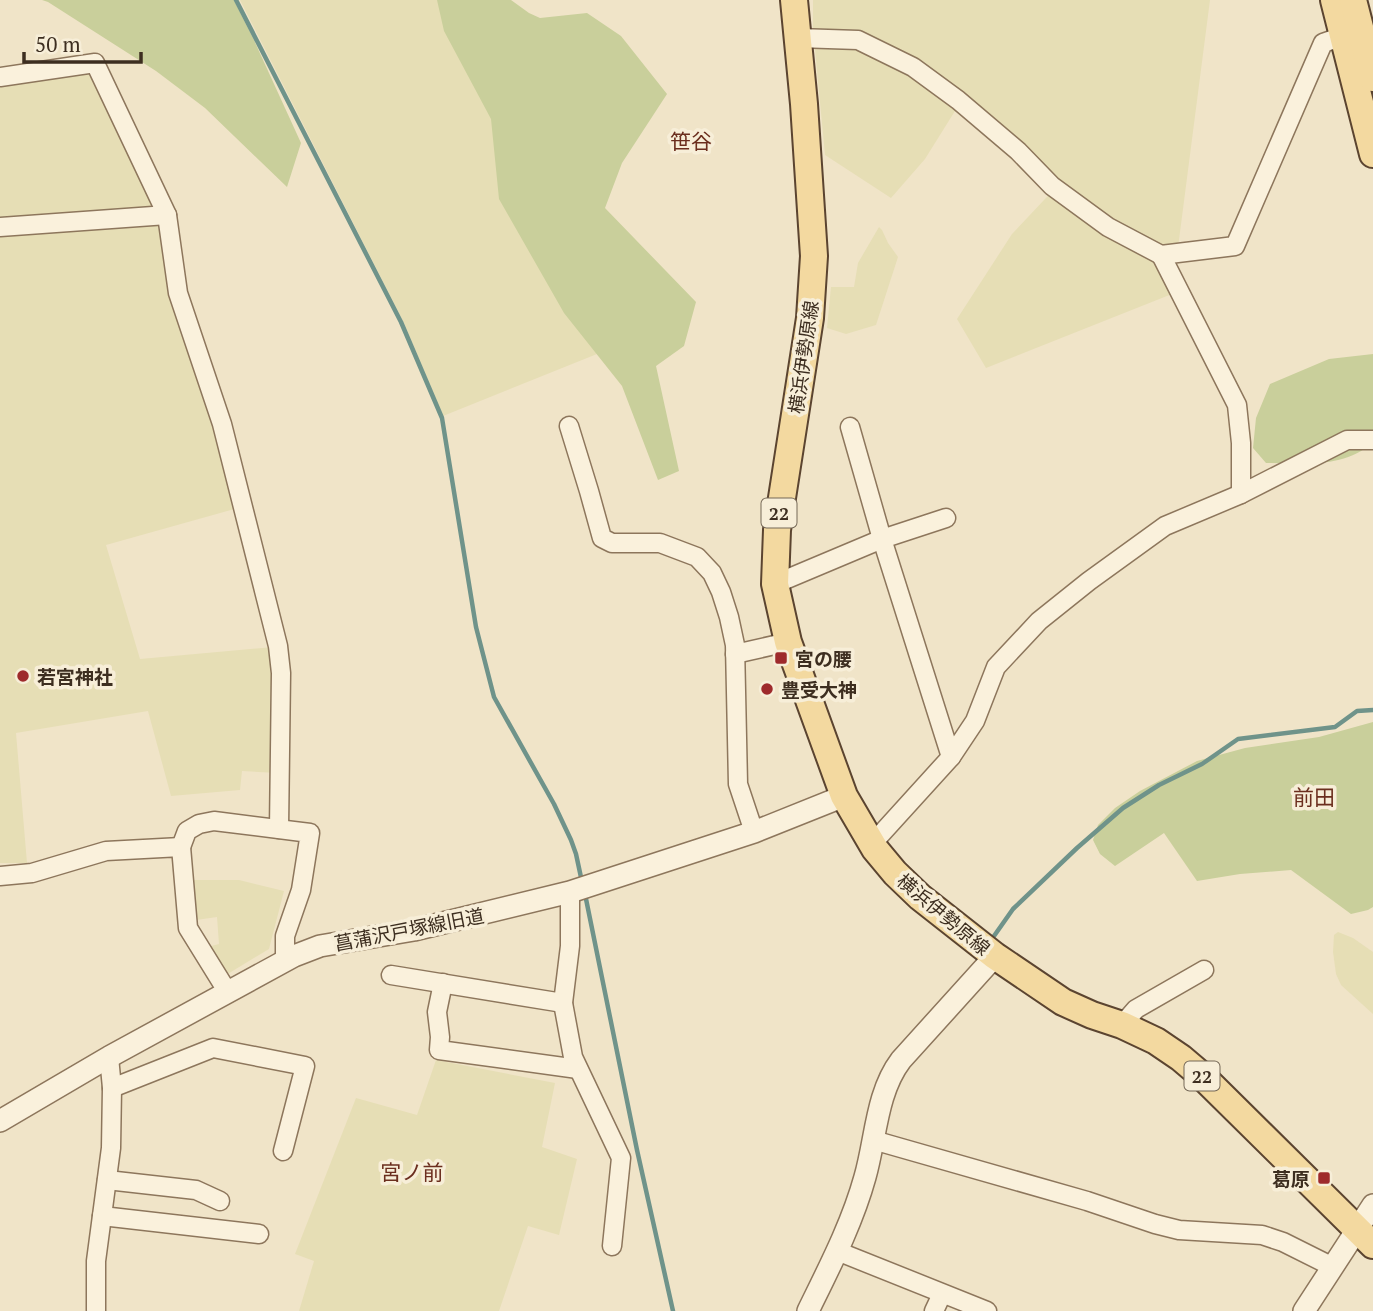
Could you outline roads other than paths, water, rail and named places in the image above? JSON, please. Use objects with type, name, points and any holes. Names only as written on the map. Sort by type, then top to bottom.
[{"type":"main road","name":"横浜伊勢原線","points":[[794,0],[814,256],[810,318],[777,530],[775,584],[788,642],[844,796],[872,844],[895,873],[920,897],[995,956],[1063,1002],[1156,1041],[1181,1058],[1365,1238]]},
{"type":"main road","points":[[1334,0],[1373,154]]},
{"type":"main road","points":[[1353,0],[1371,63]]},
{"type":"street","points":[[798,38],[858,40],[913,67],[976,115],[1018,151],[1052,186],[1108,227],[1161,255],[1235,246],[1323,43],[1343,36]]},
{"type":"street","points":[[0,77],[95,63],[167,215],[178,293],[222,424],[278,646],[281,673],[279,829]]},
{"type":"street","points":[[0,227],[167,215]]},
{"type":"street","points":[[1161,255],[1237,405],[1241,443],[1241,494]]},
{"type":"street","points":[[569,426],[602,538],[612,543],[660,543],[697,557],[712,573],[721,592],[730,617],[735,645],[738,784],[754,832]]},
{"type":"street","points":[[850,427],[882,539],[951,757]]},
{"type":"street","points":[[872,844],[951,757],[975,721],[996,667],[1039,621],[1165,526],[1241,494],[1347,440],[1373,440]]},
{"type":"street","points":[[775,584],[882,539],[946,518]]},
{"type":"street","points":[[735,654],[788,642]]},
{"type":"street","name":"菖蒲沢戸塚線旧道","points":[[0,1121],[227,991],[320,946],[414,930],[579,890],[754,832],[844,796]]},
{"type":"street","points":[[227,991],[188,928],[181,847],[187,831],[199,824],[214,821],[310,833],[301,890],[285,936],[285,961]]},
{"type":"street","points":[[0,876],[32,873],[106,851],[181,847]]},
{"type":"street","points":[[579,890],[563,1003],[573,1057],[621,1158],[612,1246]]},
{"type":"street","points":[[808,1311],[856,1204],[886,1089],[897,1065],[995,956]]},
{"type":"street","points":[[1122,1025],[1136,1009],[1204,970]]},
{"type":"street","points":[[391,975],[563,1003]]},
{"type":"street","points":[[443,983],[437,1012],[439,1050],[578,1069]]},
{"type":"street","points":[[112,1088],[213,1048],[305,1066],[283,1151]]},
{"type":"street","points":[[96,1311],[96,1261],[111,1148],[112,1088],[109,1057]]},
{"type":"street","points":[[873,1140],[1087,1201],[1154,1224],[1179,1230],[1262,1236],[1283,1242],[1333,1267]]},
{"type":"street","points":[[107,1180],[196,1190],[220,1201]]},
{"type":"street","points":[[1304,1311],[1333,1267],[1365,1238],[1373,1205]]},
{"type":"street","points":[[102,1216],[259,1234]]},
{"type":"street","points":[[836,1251],[987,1311]]},
{"type":"street","points":[[933,1311],[942,1294]]},
{"type":"waterway","points":[[236,0],[401,322],[442,418],[476,627],[494,697],[554,804],[571,840],[582,882]]},
{"type":"waterway","points":[[994,936],[1013,909],[1077,848],[1123,808],[1159,785],[1202,764],[1238,739],[1335,727],[1357,711],[1373,710]]},
{"type":"waterway","points":[[585,894],[673,1311]]},
{"type":"place","name":"宮の腰","points":[[781,658]]},
{"type":"place","name":"若宮神社","points":[[23,676]]},
{"type":"place","name":"豊受大神","points":[[767,689]]},
{"type":"place","name":"葛原","points":[[1324,1178]]},
{"type":"district","name":"笹谷","points":[[691,141]]},
{"type":"district","name":"前田","points":[[1314,797]]},
{"type":"district","name":"宮ノ前","points":[[412,1172]]}]
